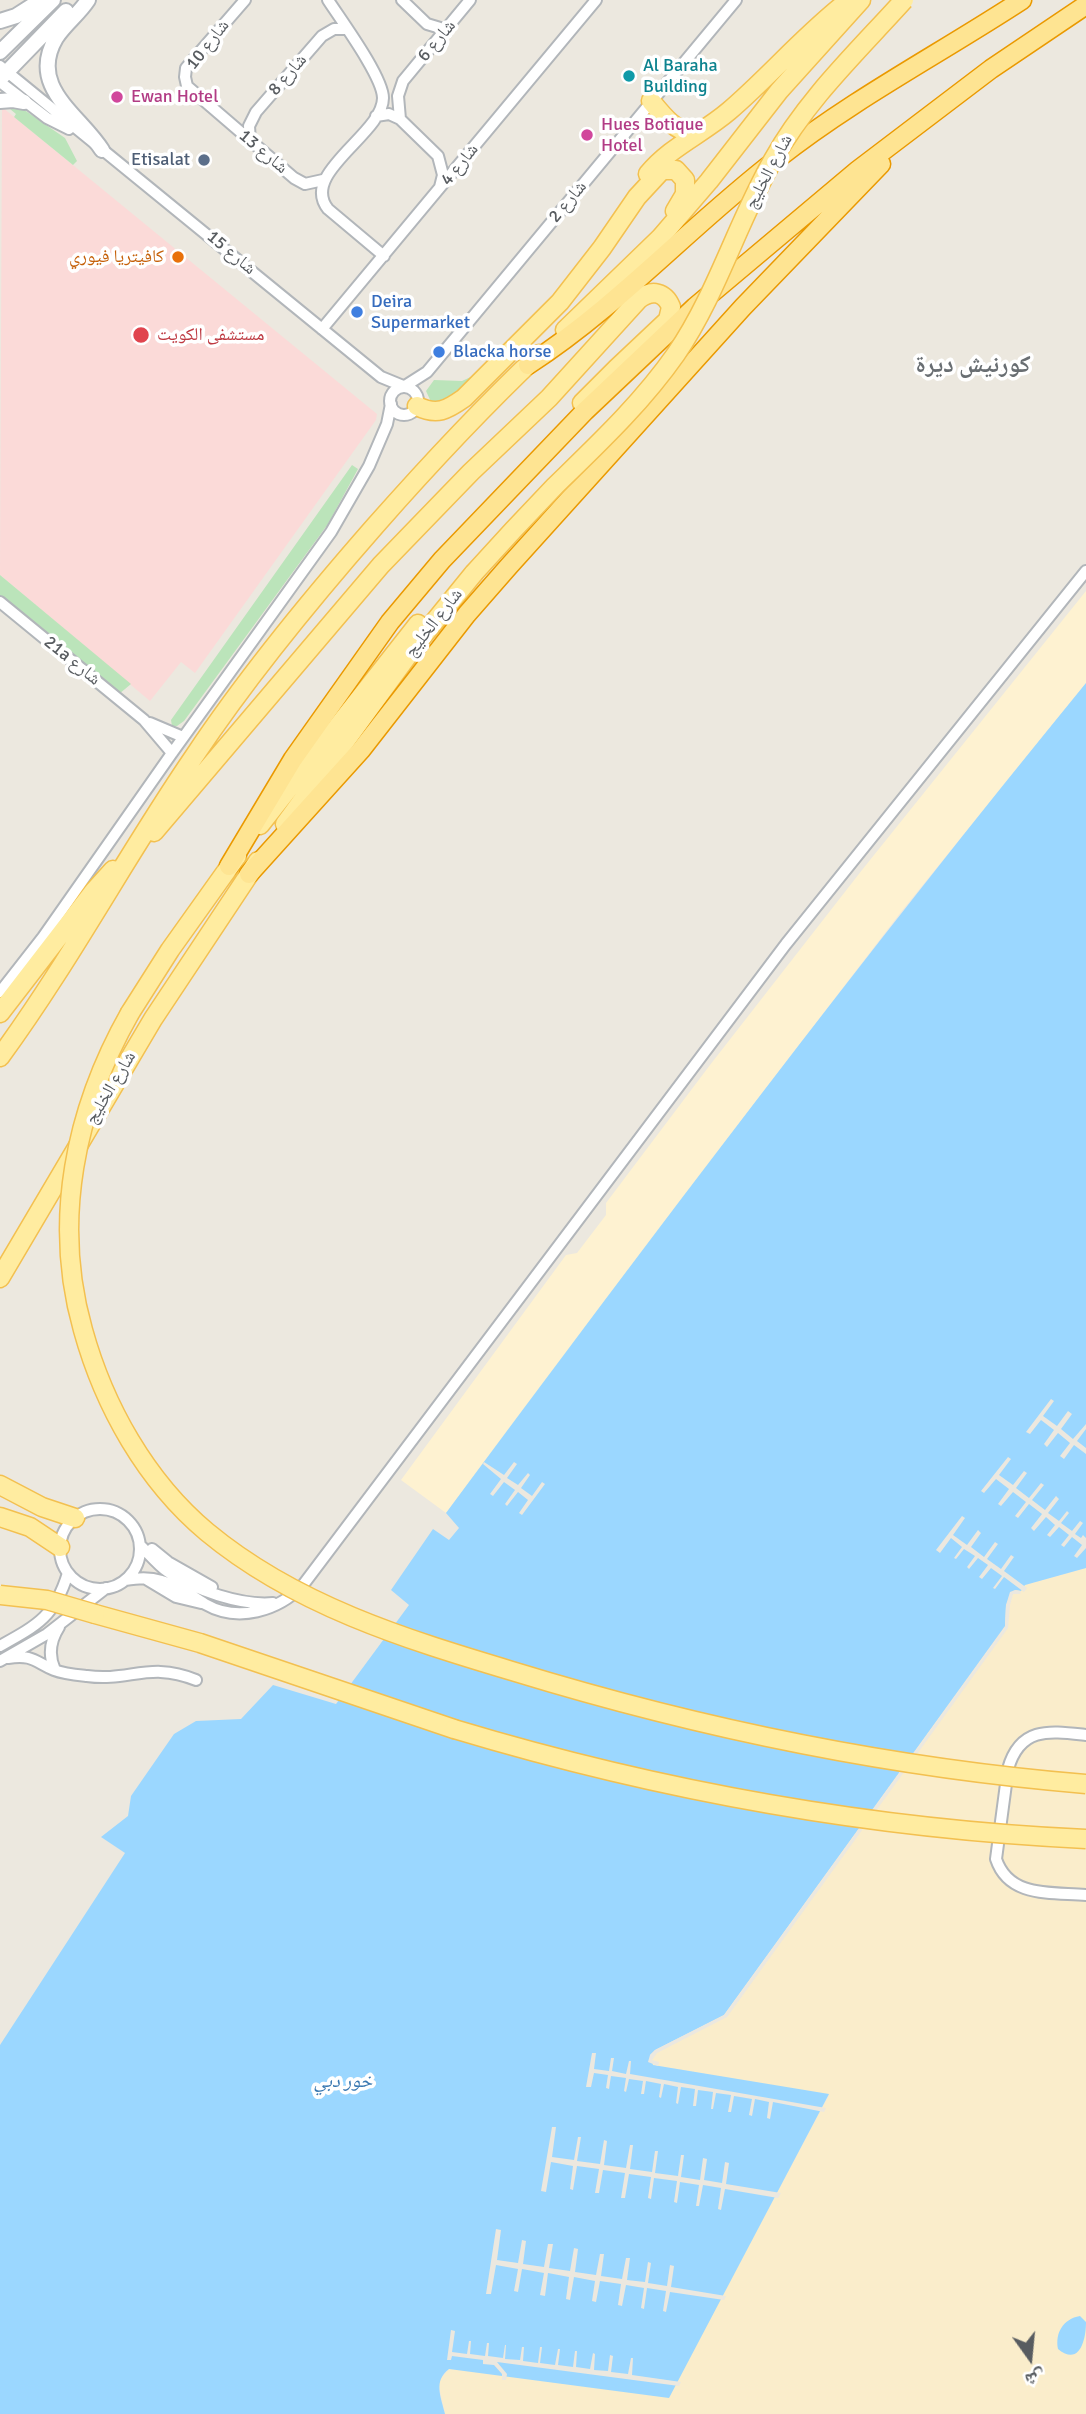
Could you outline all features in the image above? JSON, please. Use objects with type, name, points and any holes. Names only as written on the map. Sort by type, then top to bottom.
[{"type":"highway","points":[[528,365],[606,308],[779,157],[838,116],[1022,0]]},
{"type":"highway","points":[[229,866],[293,759],[370,648],[442,560],[625,372],[705,299],[858,170],[961,91],[1086,5]]},
{"type":"highway","points":[[249,874],[361,750],[488,590],[743,307],[866,179],[961,91]]},
{"type":"main road","points":[[629,208],[640,186],[671,150],[734,107],[814,29],[849,0]]},
{"type":"main road","name":"شارع الخليج","points":[[0,1057],[65,963],[197,752],[291,626],[396,503],[528,365],[660,238],[779,92],[861,0]]},
{"type":"main road","name":"شارع الخليج","points":[[0,1278],[139,1041],[249,874],[416,643],[470,578],[633,409],[664,372],[702,310],[764,175],[784,141],[819,94],[904,0]]},
{"type":"main road","points":[[652,101],[670,123],[695,135]]},
{"type":"main road","points":[[413,407],[440,412],[464,398],[560,302],[629,208],[657,173],[666,169],[680,173],[685,180],[686,190],[660,238]]},
{"type":"main road","points":[[0,1013],[94,891],[172,814],[229,742],[381,565],[471,472],[549,398],[639,299],[653,292],[663,295],[671,307],[668,320],[579,406],[547,441],[528,471]]},
{"type":"main road","points":[[470,578],[413,628],[229,866],[130,1013],[98,1078],[76,1150],[68,1220],[72,1280],[79,1319],[91,1357],[120,1421],[151,1472],[177,1503],[206,1531],[285,1584],[349,1616],[440,1649],[553,1684],[688,1719],[858,1753],[1086,1784]]},
{"type":"main road","points":[[0,1485],[43,1507],[75,1518]]},
{"type":"main road","points":[[0,1517],[30,1527],[60,1547]]},
{"type":"main road","points":[[0,1595],[47,1600],[200,1643],[454,1729],[612,1773],[774,1806],[937,1829],[1086,1839]]},
{"type":"main road","points":[[0,1606],[95,1614]]},
{"type":"street","points":[[0,21],[16,16],[41,0]]},
{"type":"street","points":[[0,52],[53,0]]},
{"type":"street","points":[[2,74],[77,0]]},
{"type":"street","points":[[88,0],[53,43],[48,74],[61,103],[86,128],[102,150]]},
{"type":"street","name":"شارع 10","points":[[193,92],[187,86],[186,68],[245,0]]},
{"type":"street","points":[[328,0],[377,78],[383,101],[376,116],[323,180],[320,192],[324,204],[384,256]]},
{"type":"street","points":[[402,0],[427,24],[447,30]]},
{"type":"street","name":"شارع 6","points":[[403,81],[470,0]]},
{"type":"street","name":"شارع 4","points":[[323,329],[596,0]]},
{"type":"street","name":"شارع 2","points":[[413,407],[427,372],[736,0]]},
{"type":"street","name":"شارع 8","points":[[250,141],[249,125],[256,112],[322,36],[334,29],[346,29]]},
{"type":"street","name":"شارع 15","points":[[2,74],[24,102],[55,122],[79,132]]},
{"type":"street","name":"شارع 15","points":[[2,74],[200,227],[381,377],[404,386]]},
{"type":"street","points":[[377,78],[390,84],[403,81],[397,104],[400,119]]},
{"type":"street","name":"شارع 13","points":[[193,92],[299,182],[311,184],[323,180]]},
{"type":"street","points":[[0,101],[24,102]]},
{"type":"street","points":[[376,116],[389,114],[400,119],[438,156],[453,161],[466,158]]},
{"type":"street","points":[[437,193],[443,174],[438,156]]},
{"type":"street","name":"شارع 2","points":[[404,386],[427,372]]},
{"type":"street","name":"شارع 15","points":[[381,377],[391,400]]},
{"type":"street","points":[[0,992],[56,919],[331,532],[358,489],[384,431],[391,400],[397,388],[404,386],[413,390],[413,407]]},
{"type":"street","points":[[391,400],[396,412],[413,407]]},
{"type":"street","points":[[384,431],[413,407]]},
{"type":"street","points":[[4,1660],[47,1634],[106,1588],[125,1580],[144,1578],[172,1584],[205,1604],[225,1611],[245,1613],[267,1610],[286,1601],[310,1576],[786,944],[1086,571]]},
{"type":"street","name":"21a شارع","points":[[0,602],[144,720],[172,753]]},
{"type":"street","name":"21a شارع","points":[[144,720],[183,737]]},
{"type":"street","points":[[106,1588],[85,1586],[68,1573],[62,1561],[60,1547],[66,1528],[75,1518],[92,1510],[112,1511],[126,1518],[139,1542],[169,1573],[222,1596],[253,1604],[286,1601]]},
{"type":"street","points":[[125,1580],[135,1568],[139,1542]]},
{"type":"street","points":[[0,1646],[43,1619],[53,1609],[61,1598],[68,1573]]},
{"type":"street","points":[[55,1670],[51,1662],[51,1644],[65,1619]]},
{"type":"street","points":[[4,1660],[33,1658],[55,1670],[107,1678],[162,1671],[196,1680]]},
{"type":"street","points":[[1086,1735],[1042,1733],[1019,1745],[1008,1769],[996,1859],[1007,1880],[1017,1886],[1029,1890],[1086,1895]]},
{"type":"shaded area","name":"مستشفى الكويت","points":[[2,107],[377,414],[376,420],[195,673],[181,662],[150,701],[0,575]]},
{"type":"shaded area","points":[[1086,591],[1086,683],[901,912],[446,1513],[401,1480],[566,1255],[577,1253],[606,1215],[606,1203],[710,1065],[862,870]]},
{"type":"green space","points":[[20,107],[65,138],[77,161],[73,165],[14,117],[16,114],[10,109]]},
{"type":"green space","points":[[475,375],[453,401],[432,404],[426,391],[434,380],[462,381]]},
{"type":"green space","points":[[352,465],[358,469],[328,524],[184,721],[172,726],[171,720]]},
{"type":"green space","points":[[0,575],[131,684],[119,694],[0,597]]},
{"type":"sand","points":[[1086,1568],[1086,2414],[445,2414],[438,2382],[449,2369],[723,2294],[829,2095],[653,2065],[650,2055],[724,2015],[1005,1627],[1006,1605],[1010,1592],[1025,1585]]},
{"type":"water","name":"خور دبي","points":[[1086,683],[1086,1568],[1025,1585],[1021,1591],[1015,1590],[1006,1605],[1005,1626],[724,2015],[650,2055],[653,2065],[829,2094],[669,2398],[449,2369],[440,2384],[445,2414],[0,2414],[0,2045],[125,1853],[101,1837],[128,1816],[131,1796],[174,1734],[196,1721],[241,1719],[273,1685],[336,1704],[409,1605],[391,1590],[433,1529],[449,1540],[459,1528],[446,1513],[761,1095]]},
{"type":"water","points":[[1080,2316],[1086,2322],[1083,2343],[1077,2353],[1066,2354],[1058,2349],[1059,2332],[1069,2320]]},
{"type":"pier","points":[[1051,1399],[1054,1401],[1043,1416],[1057,1426],[1068,1411],[1072,1414],[1061,1429],[1073,1439],[1086,1424],[1086,1429],[1077,1441],[1086,1448],[1086,1454],[1074,1445],[1064,1459],[1060,1456],[1070,1443],[1058,1433],[1047,1447],[1044,1444],[1054,1430],[1041,1420],[1030,1434],[1026,1432]]},
{"type":"pier","points":[[1008,1457],[1011,1459],[999,1475],[1013,1485],[1024,1471],[1027,1473],[1016,1488],[1029,1498],[1041,1483],[1044,1485],[1032,1500],[1045,1510],[1056,1496],[1059,1499],[1048,1513],[1059,1521],[1067,1511],[1069,1513],[1061,1523],[1072,1531],[1080,1521],[1083,1523],[1075,1534],[1086,1538],[1086,1548],[1077,1558],[1074,1556],[1082,1545],[1072,1537],[1064,1547],[1061,1545],[1069,1535],[1059,1527],[1050,1537],[1047,1535],[1055,1525],[1046,1517],[1034,1531],[1031,1528],[1042,1514],[1029,1504],[1018,1518],[1015,1516],[1026,1502],[1013,1492],[1001,1506],[998,1504],[1009,1489],[996,1479],[984,1493],[981,1491]]},
{"type":"pier","points":[[484,1462],[504,1475],[514,1462],[517,1464],[507,1478],[518,1485],[528,1473],[530,1475],[521,1488],[532,1496],[542,1482],[545,1484],[522,1515],[519,1513],[528,1500],[518,1492],[507,1506],[505,1504],[515,1490],[504,1482],[493,1496],[490,1494],[501,1479],[483,1464]]},
{"type":"pier","points":[[962,1516],[965,1518],[953,1535],[967,1545],[978,1530],[981,1533],[971,1547],[984,1557],[995,1542],[998,1544],[987,1559],[1001,1569],[1011,1555],[1014,1557],[1004,1571],[1027,1588],[1024,1592],[1004,1577],[995,1589],[993,1588],[1002,1576],[991,1568],[982,1579],[979,1577],[988,1565],[978,1558],[969,1569],[967,1567],[975,1556],[964,1549],[954,1558],[962,1547],[951,1538],[940,1553],[936,1550]]},
{"type":"pier","points":[[1021,1591],[1020,1594],[1013,1594],[1008,1628],[727,2017],[657,2053],[652,2060],[659,2062],[658,2066],[648,2062],[655,2050],[724,2015],[1005,1627],[1006,1605],[1010,1592]]},
{"type":"pier","points":[[592,2053],[596,2053],[594,2069],[609,2071],[611,2058],[614,2058],[612,2071],[626,2074],[631,2061],[630,2074],[826,2108],[824,2112],[773,2102],[770,2119],[767,2118],[769,2102],[755,2099],[752,2116],[749,2115],[752,2099],[734,2096],[731,2112],[728,2112],[731,2095],[716,2093],[711,2109],[713,2092],[698,2090],[696,2106],[693,2106],[695,2089],[681,2087],[678,2104],[678,2087],[664,2084],[661,2098],[661,2084],[646,2081],[644,2094],[641,2094],[643,2081],[629,2079],[626,2092],[626,2078],[611,2076],[609,2089],[606,2088],[608,2075],[594,2073],[591,2087],[586,2087]]},
{"type":"pier","points":[[552,2127],[556,2127],[552,2157],[574,2160],[578,2137],[581,2137],[577,2161],[600,2164],[604,2140],[607,2141],[604,2165],[626,2168],[630,2145],[633,2145],[630,2169],[652,2172],[655,2151],[658,2151],[655,2173],[678,2176],[681,2155],[684,2155],[681,2177],[700,2180],[703,2158],[707,2159],[704,2180],[722,2183],[725,2162],[729,2163],[726,2184],[781,2193],[778,2198],[725,2189],[721,2210],[718,2209],[721,2188],[703,2185],[699,2206],[696,2206],[699,2185],[680,2182],[677,2203],[674,2202],[677,2181],[654,2178],[651,2199],[648,2198],[651,2177],[629,2174],[625,2198],[621,2198],[625,2173],[603,2170],[599,2193],[595,2193],[599,2169],[577,2166],[573,2190],[570,2189],[573,2166],[551,2162],[546,2192],[541,2191]]},
{"type":"pier","points":[[496,2229],[501,2230],[497,2260],[518,2263],[522,2240],[526,2241],[523,2264],[544,2267],[548,2244],[553,2244],[549,2268],[570,2271],[574,2248],[578,2249],[575,2272],[596,2275],[600,2254],[604,2254],[601,2276],[622,2279],[626,2258],[630,2258],[627,2280],[645,2282],[648,2262],[651,2263],[648,2283],[667,2286],[670,2265],[674,2266],[671,2287],[726,2296],[724,2300],[670,2292],[666,2312],[663,2311],[666,2291],[647,2288],[644,2309],[641,2308],[644,2288],[626,2285],[622,2306],[618,2305],[621,2284],[600,2281],[596,2302],[592,2301],[595,2281],[574,2277],[570,2300],[566,2299],[569,2277],[548,2273],[545,2296],[540,2295],[544,2273],[522,2269],[518,2292],[514,2291],[518,2269],[496,2265],[491,2294],[486,2294]]},
{"type":"pier","points":[[451,2330],[455,2331],[452,2352],[467,2354],[471,2341],[470,2354],[485,2356],[489,2343],[488,2356],[503,2358],[506,2345],[505,2359],[520,2360],[524,2347],[523,2361],[538,2363],[542,2347],[540,2363],[555,2365],[560,2349],[558,2365],[573,2367],[577,2351],[576,2367],[590,2369],[593,2353],[594,2370],[608,2371],[610,2355],[613,2356],[611,2372],[628,2374],[633,2358],[632,2375],[681,2382],[679,2386],[497,2362],[507,2374],[506,2380],[502,2380],[502,2374],[494,2365],[483,2364],[483,2360],[452,2356],[451,2360],[447,2360]]},
{"type":"place","name":"Al Baraha Building","points":[[629,76]]},
{"type":"place","name":"Ewan Hotel","points":[[117,97]]},
{"type":"place","name":"Hues Botique Hotel","points":[[587,135]]},
{"type":"place","name":"Etisalat","points":[[204,160]]},
{"type":"place","name":"كافيتريا فيوري","points":[[178,257]]},
{"type":"place","name":"Deira Supermarket","points":[[357,312]]},
{"type":"place","name":"مستشفى الكويت","points":[[141,335]]},
{"type":"place","name":"Blacka horse","points":[[439,352]]},
{"type":"district","name":"كورنيش ديرة","points":[[973,366]]}]
